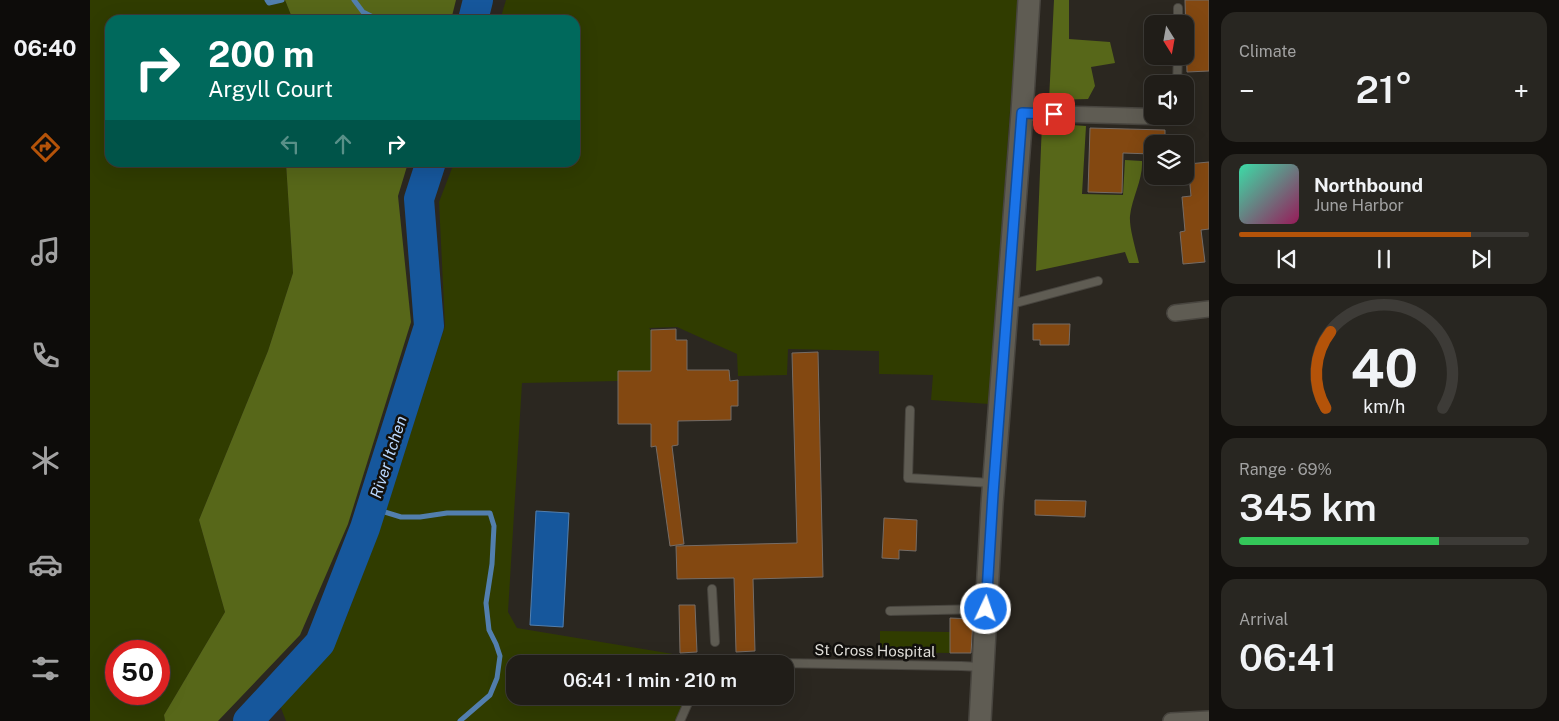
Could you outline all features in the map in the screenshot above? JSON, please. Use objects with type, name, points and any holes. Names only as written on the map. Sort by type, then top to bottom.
[{"type":"main road","points":[[980,721],[994,483],[1029,0]]},
{"type":"street","points":[[1022,113],[1144,116]]},
{"type":"street","points":[[1175,313],[1209,309]]},
{"type":"street","points":[[1171,721],[1209,720]]},
{"type":"lane","points":[[1178,8],[1178,15]]},
{"type":"lane","points":[[1008,305],[1098,281]]},
{"type":"lane","points":[[910,410],[908,478],[994,483]]},
{"type":"lane","points":[[712,589],[715,642]]},
{"type":"lane","points":[[890,611],[986,609]]},
{"type":"lane","name":"St Cross Hospital","points":[[794,663],[983,668]]},
{"type":"lane","points":[[680,721],[687,705]]},
{"type":"green space","points":[[90,0],[285,0],[291,15],[105,15],[105,167],[286,167],[293,273],[268,351],[199,520],[225,612],[170,705],[170,640],[105,640],[105,705],[170,705],[164,715],[165,721],[90,721]]},
{"type":"green space","points":[[285,0],[456,0],[452,15],[291,15]]},
{"type":"green space","points":[[506,0],[1018,0],[989,404],[931,400],[933,375],[879,374],[879,351],[788,349],[787,375],[738,376],[737,354],[677,327],[649,328],[651,330],[651,371],[618,371],[618,381],[522,383],[508,612],[517,628],[679,655],[506,655],[506,705],[683,705],[677,721],[286,721],[279,703],[325,657],[346,618],[378,534],[445,326],[439,202],[452,167],[580,167],[580,15],[502,15]]},
{"type":"green space","points":[[1054,0],[1069,0],[1069,39],[1110,42],[1115,63],[1091,67],[1095,86],[1088,99],[1049,100]]},
{"type":"green space","points":[[1042,123],[1086,126],[1082,194],[1123,195],[1125,160],[1142,161],[1141,175],[1130,216],[1139,263],[1129,263],[1125,252],[1036,271]]},
{"type":"green space","points":[[286,167],[407,167],[398,196],[411,322],[348,524],[300,635],[218,721],[165,721],[164,715],[225,612],[199,520],[268,351],[293,273]]},
{"type":"green space","points":[[880,631],[950,632],[950,653],[880,652]]},
{"type":"water","points":[[536,511],[569,513],[563,627],[530,625]]},
{"type":"building","points":[[1185,0],[1209,0],[1209,71],[1187,72],[1187,65],[1194,65],[1194,15],[1185,15]]},
{"type":"building","points":[[1090,128],[1165,130],[1165,135],[1144,135],[1144,154],[1123,153],[1122,193],[1088,192]]},
{"type":"building","points":[[1209,162],[1209,229],[1201,230],[1205,262],[1183,264],[1180,232],[1185,231],[1182,197],[1191,196],[1190,185],[1194,185],[1194,163]]},
{"type":"building","points":[[1033,324],[1070,324],[1069,345],[1040,345],[1040,340],[1033,340]]},
{"type":"building","points":[[676,329],[676,340],[687,340],[687,370],[729,370],[730,381],[738,380],[738,406],[731,406],[731,420],[678,421],[678,445],[672,446],[684,544],[670,546],[656,446],[651,447],[651,424],[618,424],[618,371],[651,371],[651,330]]},
{"type":"building","points":[[818,352],[823,577],[753,579],[755,651],[736,652],[734,578],[677,579],[676,546],[797,543],[792,353]]},
{"type":"building","points":[[1035,500],[1086,501],[1085,517],[1035,515]]},
{"type":"building","points":[[884,518],[917,520],[916,551],[899,550],[899,559],[882,558]]},
{"type":"building","points":[[679,605],[695,605],[697,652],[680,653]]},
{"type":"building","points":[[950,618],[973,619],[971,653],[950,653]]},
{"type":"waterway","points":[[267,0],[269,3],[282,0]]},
{"type":"waterway","points":[[354,0],[363,12],[369,15]]},
{"type":"waterway","name":"River Itchen","points":[[474,15],[478,0]]},
{"type":"waterway","name":"River Itchen","points":[[248,721],[320,643],[365,528],[429,326],[419,199],[429,167]]},
{"type":"waterway","points":[[372,508],[401,517],[420,517],[447,513],[490,513],[494,526],[492,564],[486,603],[489,630],[500,656],[497,678],[490,695],[460,721]]},
{"type":"route","points":[[986,609],[1022,113],[1054,114]]}]
